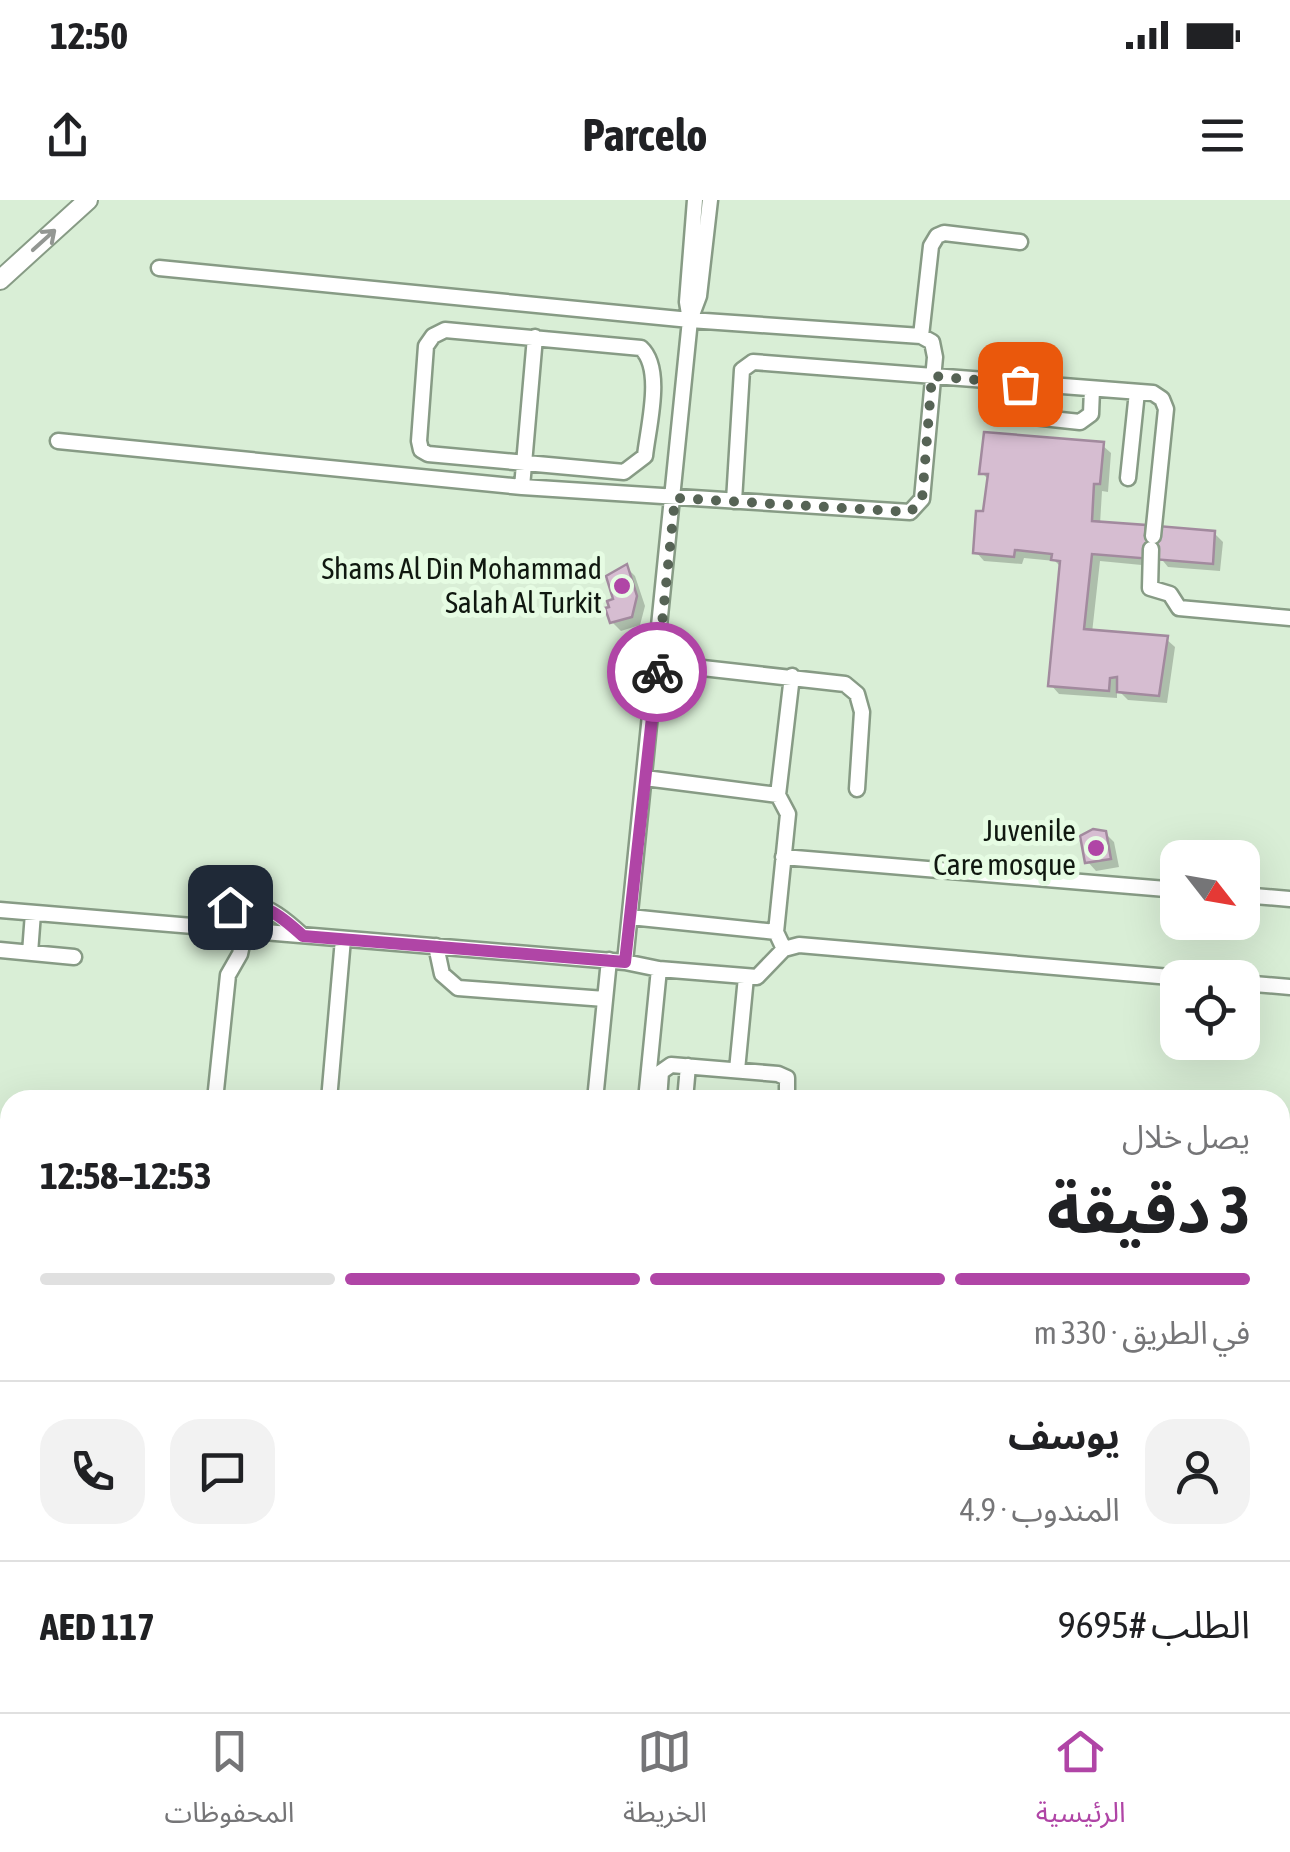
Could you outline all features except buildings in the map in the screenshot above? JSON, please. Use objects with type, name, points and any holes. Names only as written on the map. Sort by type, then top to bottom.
[{"type":"main road","points":[[0,280],[88,200]]},
{"type":"lane","points":[[625,962],[675,498],[696,200]]},
{"type":"lane","points":[[690,320],[700,296],[710,200]]},
{"type":"lane","points":[[921,336],[931,246],[937,236],[944,233],[1020,242]]},
{"type":"lane","points":[[58,442],[675,498],[910,512],[922,500],[935,357],[932,342],[921,336],[690,320],[159,268]]},
{"type":"lane","points":[[445,330],[535,337],[641,348],[651,357],[654,372],[645,456],[636,465],[624,472],[525,463],[428,454],[422,450],[418,441],[426,346],[433,336],[445,330]]},
{"type":"lane","points":[[522,487],[535,337]]},
{"type":"lane","points":[[734,501],[742,370],[746,364],[1158,395],[1166,409],[1150,588],[1170,594],[1179,608],[1290,618]]},
{"type":"lane","points":[[984,381],[1014,416],[1080,422],[1091,414],[1092,389]]},
{"type":"lane","points":[[1128,478],[1137,392]]},
{"type":"lane","points":[[658,663],[845,684],[857,694],[862,712],[857,789]]},
{"type":"lane","points":[[784,949],[776,932],[788,814],[778,795],[792,676]]},
{"type":"lane","points":[[645,778],[778,795]]},
{"type":"lane","points":[[784,857],[1160,888]]},
{"type":"lane","points":[[1260,896],[1290,898]]},
{"type":"lane","points":[[204,927],[230,907],[256,904],[280,915],[303,936]]},
{"type":"lane","points":[[0,910],[608,960],[756,978],[784,949],[798,945],[1160,976]]},
{"type":"lane","points":[[30,953],[33,914]]},
{"type":"lane","points":[[630,917],[776,932]]},
{"type":"lane","points":[[216,1090],[228,976],[240,954],[245,931]]},
{"type":"lane","points":[[330,1090],[343,939]]},
{"type":"lane","points":[[436,946],[442,974],[458,988],[605,999]]},
{"type":"lane","points":[[0,950],[74,957]]},
{"type":"lane","points":[[595,1090],[608,960]]},
{"type":"lane","points":[[647,1090],[658,969]]},
{"type":"lane","points":[[737,1070],[746,976]]},
{"type":"lane","points":[[1260,984],[1290,987]]},
{"type":"lane","points":[[686,1090],[688,1066]]},
{"type":"lane","points":[[661,1090],[665,1067],[688,1066],[787,1078],[788,1090]]},
{"type":"way so far","points":[[657,672],[675,498],[910,512],[922,500],[932,376],[1020,384]]},
{"type":"place","name":"Shams Al Din Mohammad Salah Al Turkit","points":[[622,586]]},
{"type":"place","name":"Juvenile Care mosque","points":[[1096,848]]},
{"type":"route","points":[[230,907],[256,904],[268,908],[303,936],[625,962],[657,672]]}]
